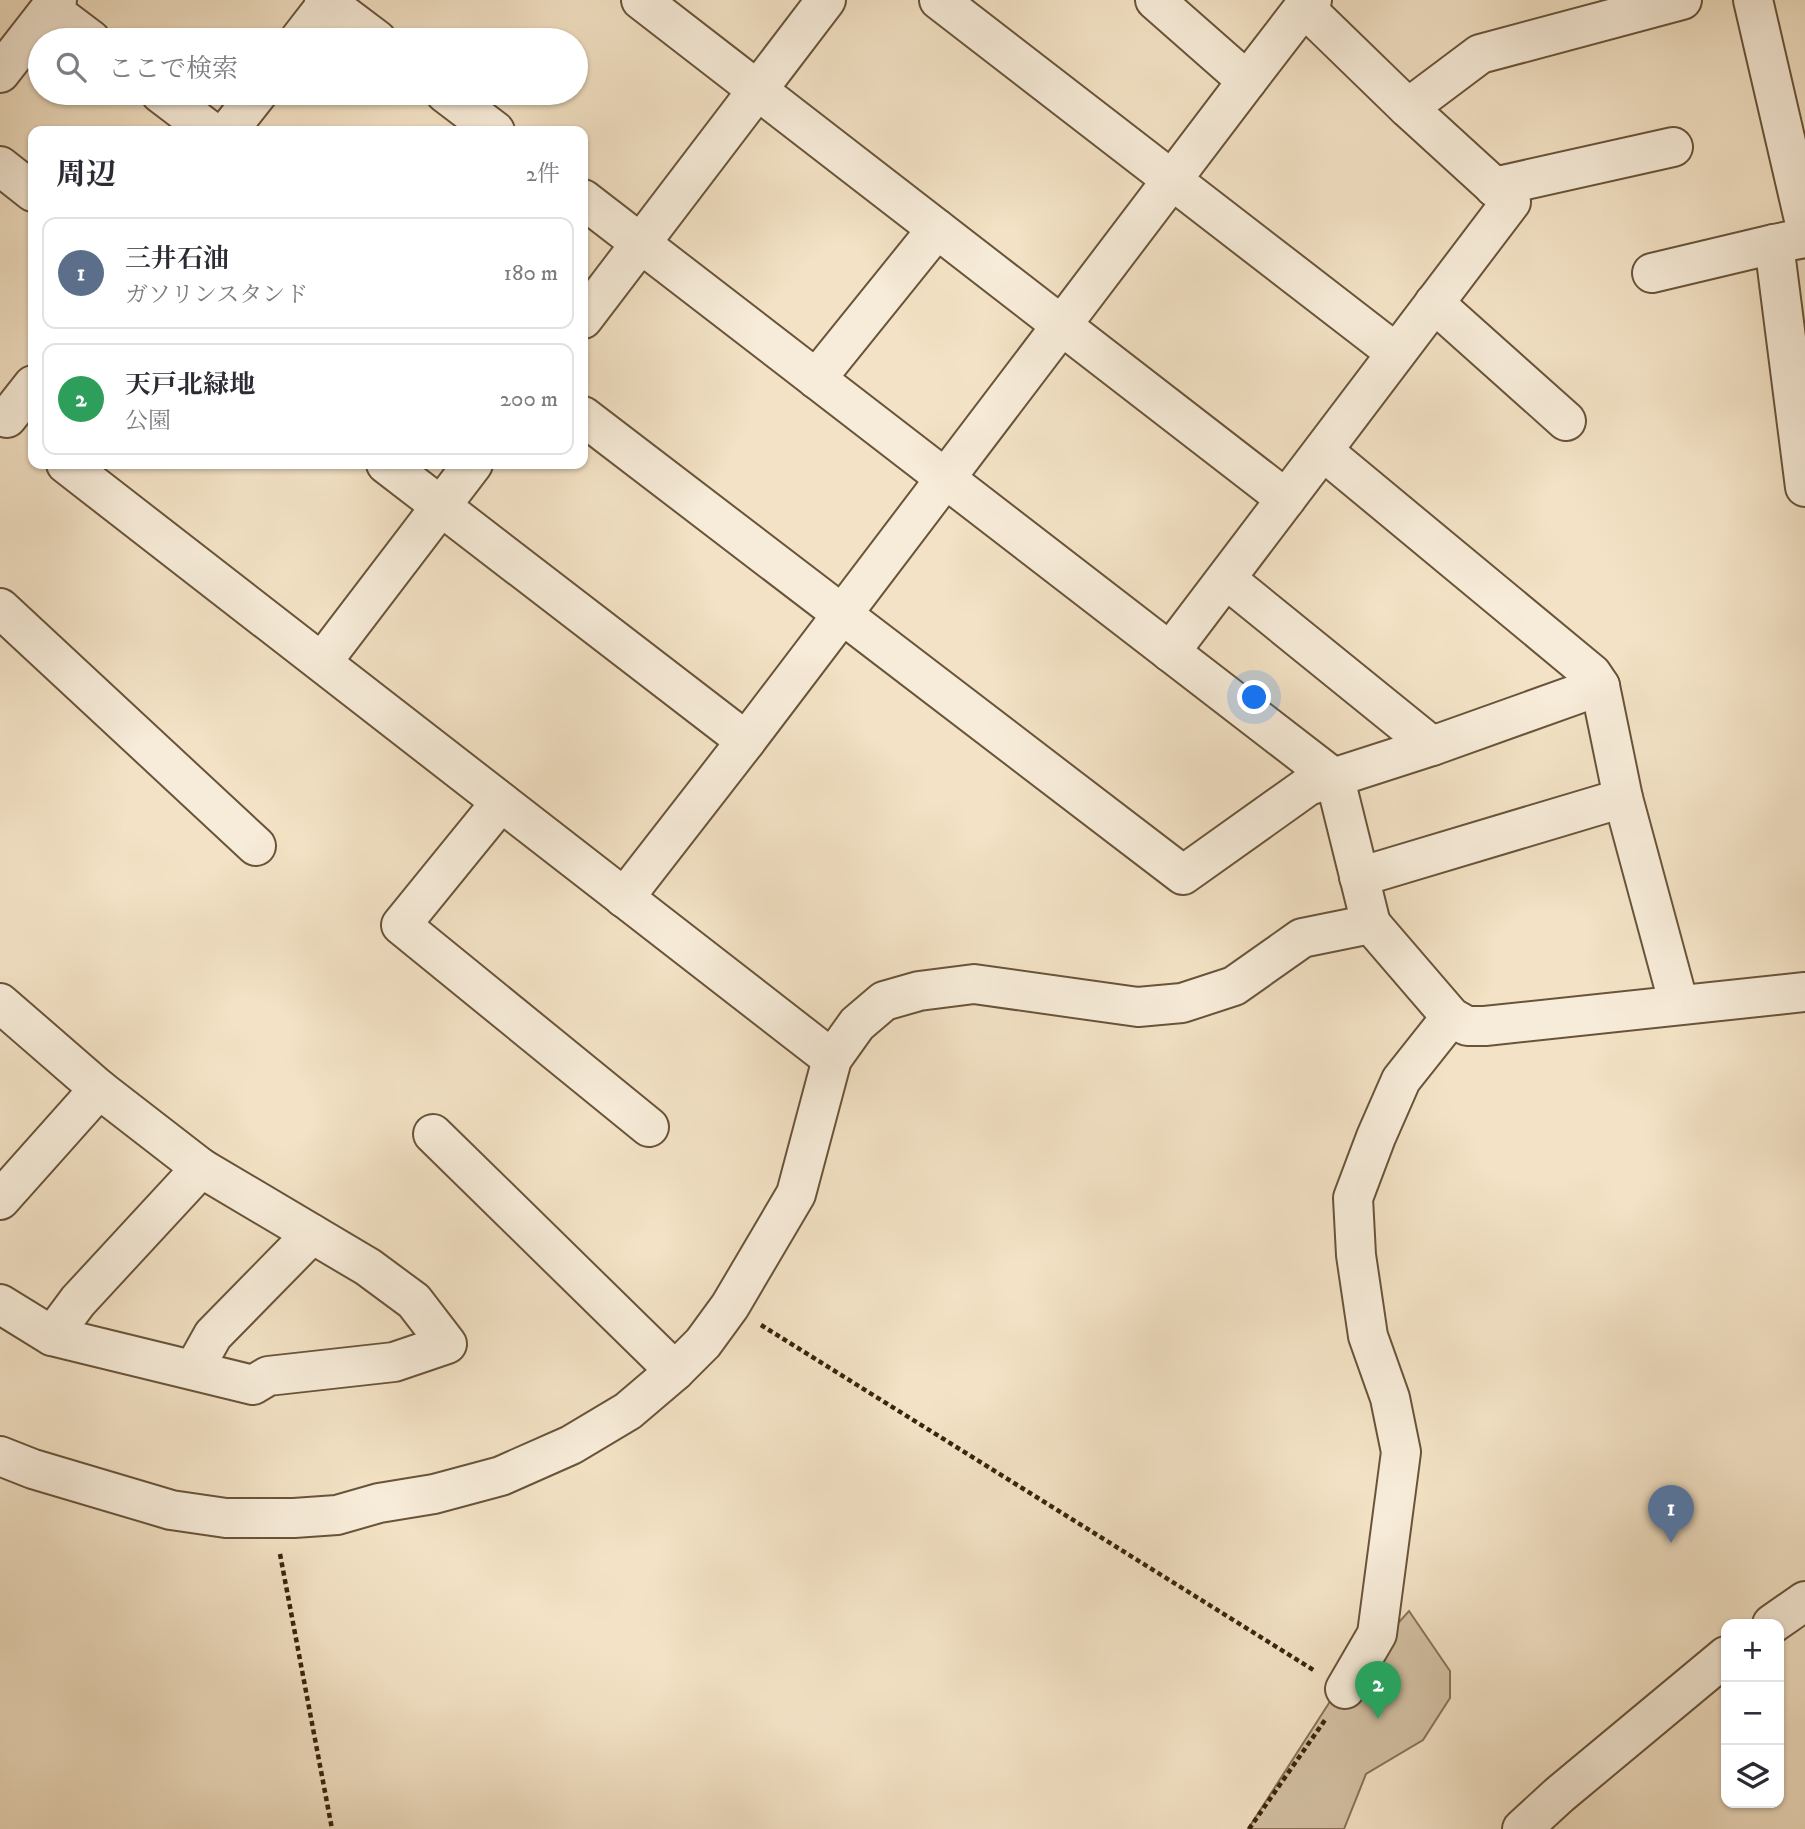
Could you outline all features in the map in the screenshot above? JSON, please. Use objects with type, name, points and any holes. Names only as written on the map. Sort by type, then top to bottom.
[{"type":"street","points":[[641,0],[1286,499]]},
{"type":"street","points":[[588,312],[826,0]]},
{"type":"street","points":[[939,0],[1396,353]]},
{"type":"street","points":[[1155,0],[1247,81]]},
{"type":"street","points":[[1408,108],[1480,54],[1682,0]]},
{"type":"street","points":[[1753,0],[1795,235],[1805,488]]},
{"type":"street","points":[[308,28],[327,1],[362,28]]},
{"type":"street","points":[[624,898],[1308,3],[1408,108],[1511,202],[1170,652]]},
{"type":"street","points":[[36,28],[54,5],[78,28]]},
{"type":"street","points":[[0,74],[28,38]]},
{"type":"street","points":[[176,105],[203,126]]},
{"type":"street","points":[[232,126],[249,105]]},
{"type":"street","points":[[461,105],[488,126]]},
{"type":"street","points":[[1494,187],[1673,147]]},
{"type":"street","points":[[0,166],[28,188]]},
{"type":"street","points":[[588,203],[1335,779],[1371,923],[1451,1017],[1467,1026],[1485,1026],[1805,992]]},
{"type":"street","points":[[816,379],[937,229]]},
{"type":"street","points":[[1652,273],[1795,235]]},
{"type":"street","points":[[1434,303],[1566,421]]},
{"type":"street","points":[[14,423],[28,395]]},
{"type":"street","points":[[588,420],[1183,875],[1308,786],[1432,746],[1600,686]]},
{"type":"street","points":[[1322,451],[1592,674],[1600,686],[1623,798],[1679,1005]]},
{"type":"street","points":[[72,469],[832,1059]]},
{"type":"street","points":[[393,469],[746,741]]},
{"type":"street","points":[[322,662],[469,469]]},
{"type":"street","points":[[1226,579],[1432,746]]},
{"type":"street","points":[[0,608],[256,846]]},
{"type":"street","points":[[1359,877],[1623,798]]},
{"type":"street","points":[[501,802],[401,925],[649,1127]]},
{"type":"street","points":[[0,1456],[33,1469],[171,1510],[226,1518],[337,1516],[379,1503],[433,1494],[501,1476],[572,1445],[628,1411],[703,1343],[730,1307],[796,1194],[832,1059],[858,1024],[884,1001],[919,991],[974,984],[1138,1007],[1182,1003],[1234,986],[1302,938],[1371,923]]},
{"type":"street","points":[[0,1003],[99,1089],[201,1168],[368,1267],[414,1301],[447,1344],[394,1362],[268,1376],[253,1384],[52,1336],[0,1304]]},
{"type":"street","points":[[1345,1689],[1377,1634],[1401,1452],[1390,1398],[1368,1336],[1356,1255],[1353,1198],[1401,1080],[1451,1017]]},
{"type":"street","points":[[6,1181],[99,1089]]},
{"type":"street","points":[[433,1134],[675,1371]]},
{"type":"street","points":[[52,1336],[78,1301],[201,1168]]},
{"type":"street","points":[[194,1369],[213,1335],[312,1234]]},
{"type":"street","points":[[1779,1619],[1805,1601]]},
{"type":"street","points":[[1522,1829],[1721,1660]]},
{"type":"path","points":[[730,1307],[1345,1689],[1249,1829]]},
{"type":"path","points":[[274,1518],[332,1829]]},
{"type":"shaded area","points":[[1409,1611],[1450,1671],[1450,1698],[1423,1740],[1366,1774],[1344,1829],[1248,1829],[1338,1689]]},
{"type":"place","name":"三井石油","points":[[1671,1543]]},
{"type":"place","name":"天戸北緑地","points":[[1378,1719]]}]
